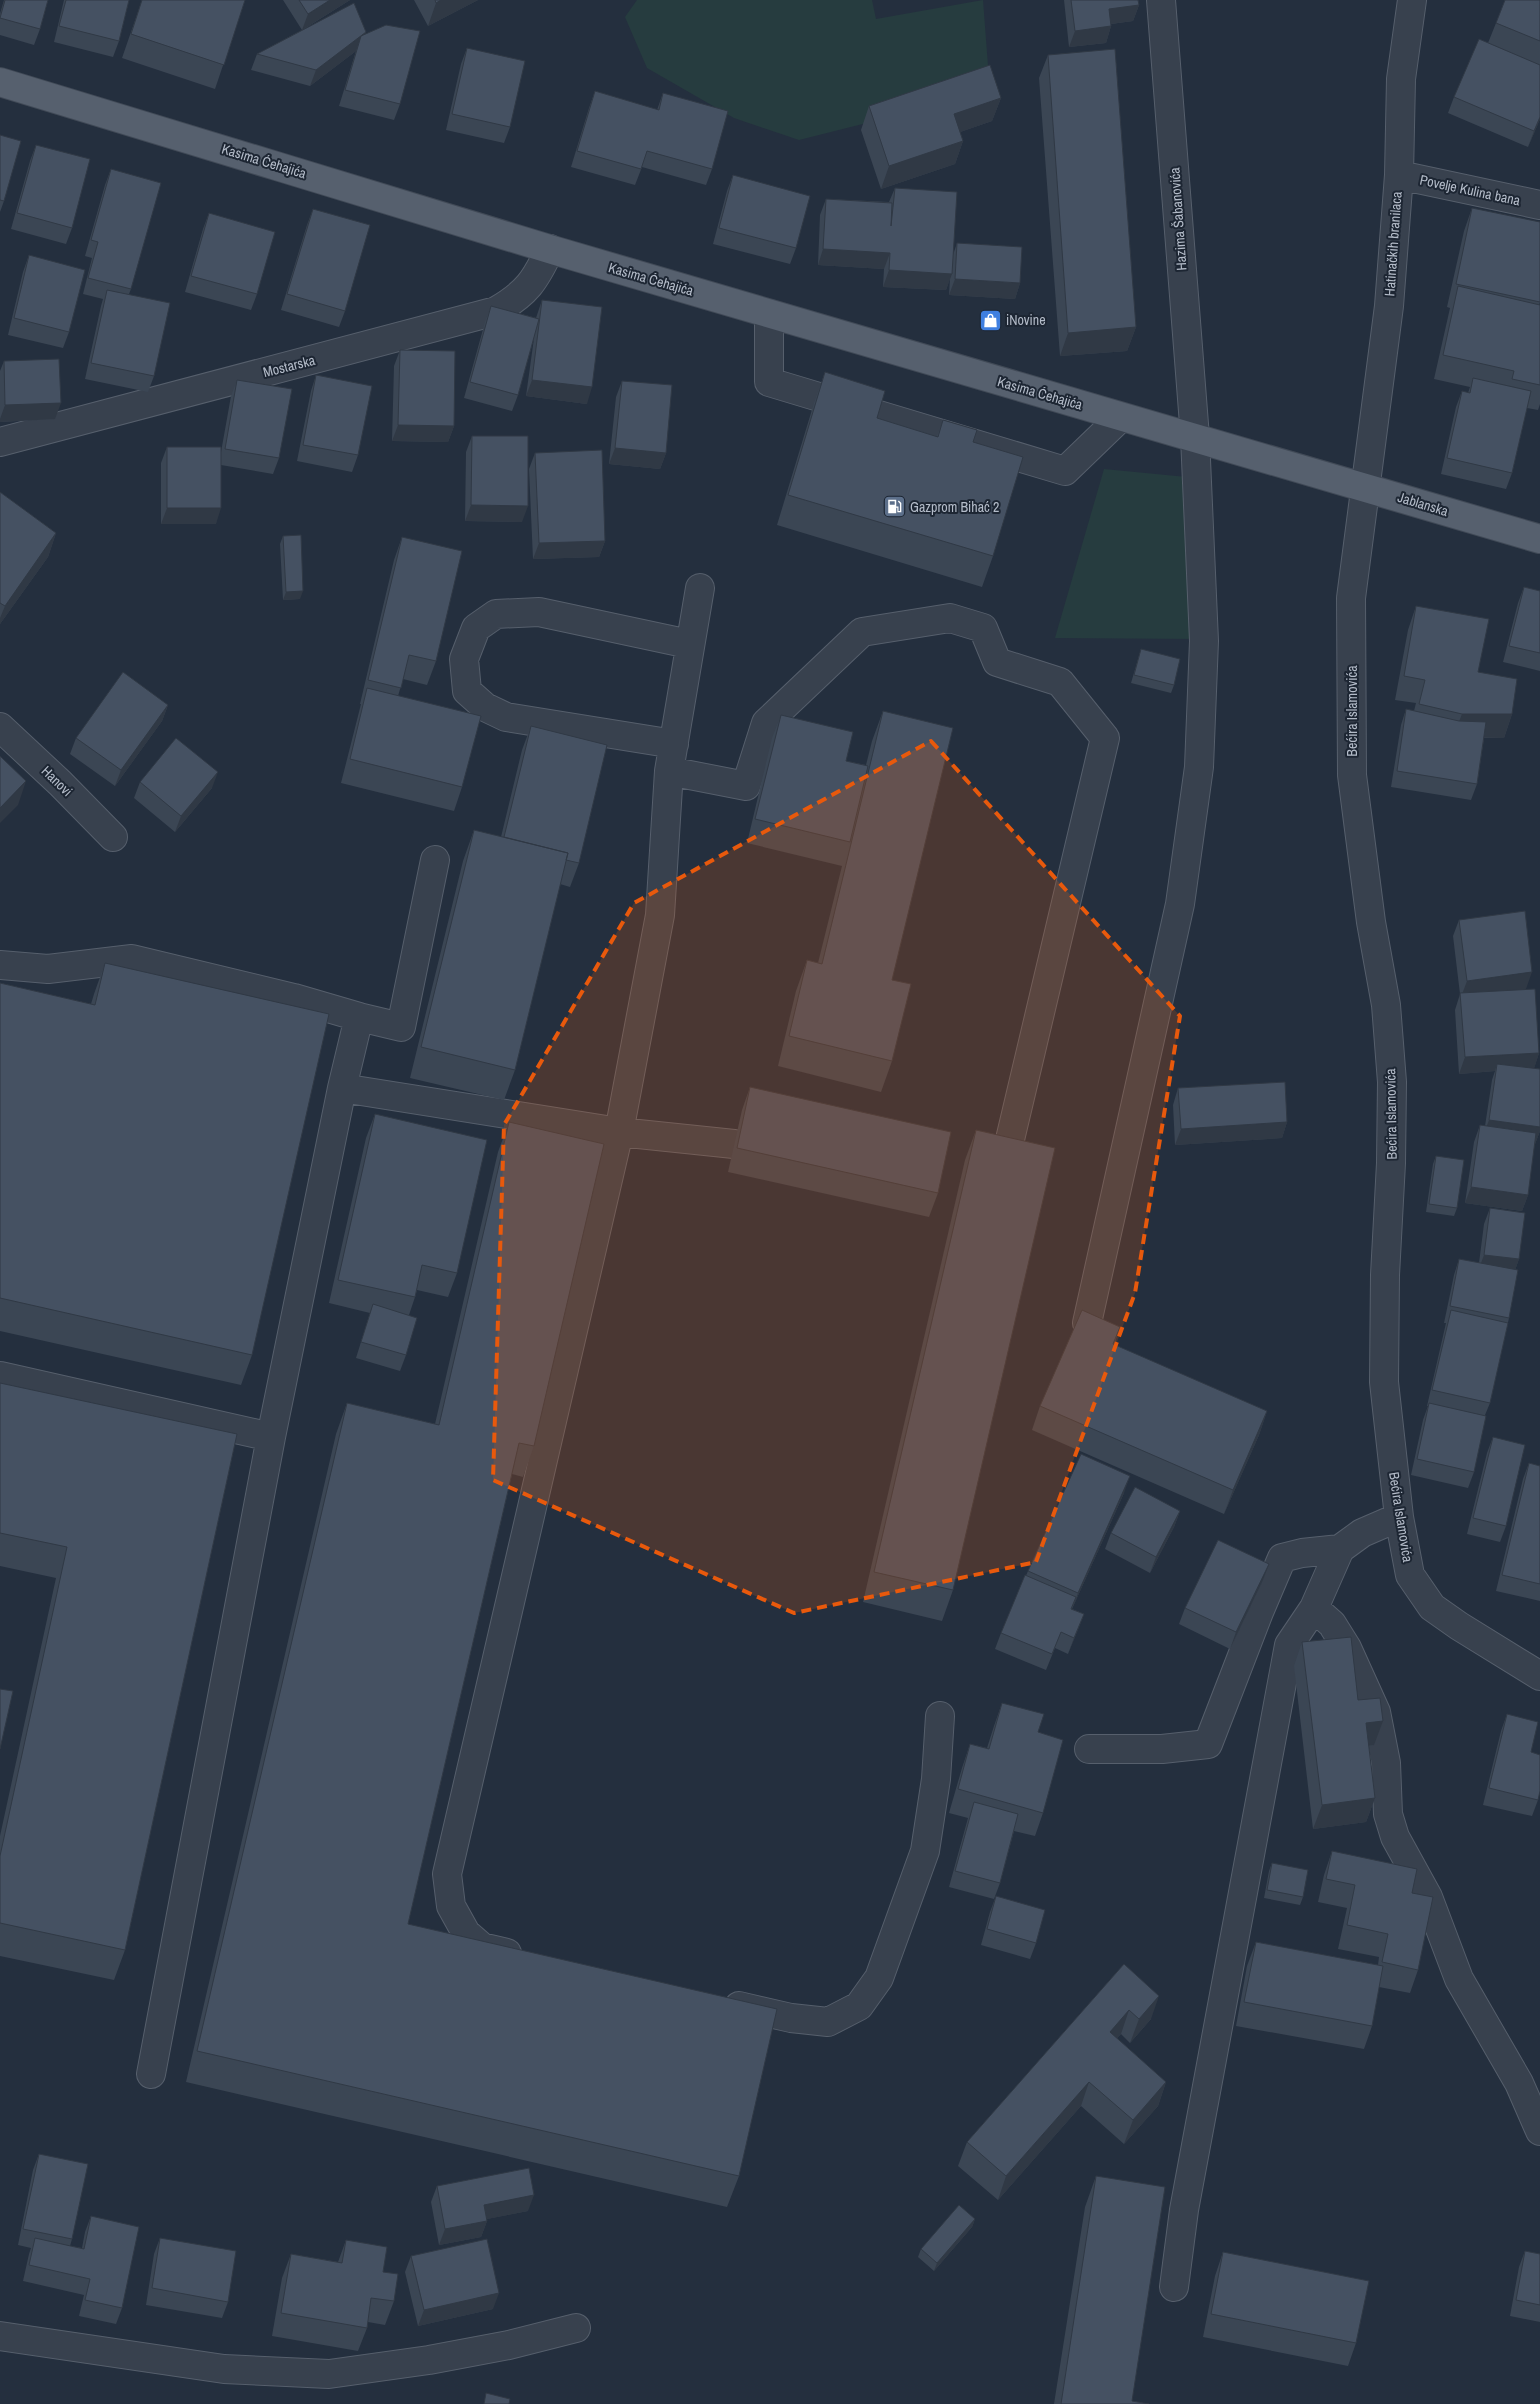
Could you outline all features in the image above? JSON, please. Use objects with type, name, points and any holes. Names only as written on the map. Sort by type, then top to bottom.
[{"type":"main road","name":"Kasima Ćehajića","points":[[0,82],[768,314],[1305,468]]},
{"type":"main road","name":"Jablanska","points":[[1305,468],[1540,539]]},
{"type":"street","name":"Hazima Šabanovića","points":[[1086,1323],[1180,904],[1199,768],[1204,641],[1195,437],[1160,0]]},
{"type":"street","name":"Hatinačkih branilaca","points":[[1365,487],[1389,306],[1399,175],[1401,79],[1412,0]]},
{"type":"street","name":"Povelje Kulina bana","points":[[1399,175],[1540,205]]},
{"type":"street","name":"Mostarska","points":[[0,442],[496,311],[515,300],[535,280],[550,249]]},
{"type":"street","points":[[768,314],[769,382],[1065,472],[1122,417]]},
{"type":"street","name":"Bećira Islamovića","points":[[1365,487],[1351,598],[1352,775],[1371,922],[1386,1005],[1392,1082],[1391,1163],[1385,1275],[1384,1382],[1399,1517],[1410,1576],[1432,1607],[1540,1676]]},
{"type":"street","points":[[530,1958],[482,1947],[466,1933],[451,1906],[447,1874],[619,1132],[660,915],[669,771],[700,588]]},
{"type":"street","points":[[674,744],[506,717],[485,707],[467,691],[464,659],[476,628],[496,614],[539,612],[689,644]]},
{"type":"street","points":[[669,771],[746,786],[766,724],[862,632],[950,618],[983,628],[997,662],[1060,682],[1104,738],[1003,1169]]},
{"type":"street","name":"Hanovi","points":[[0,727],[60,783],[113,838]]},
{"type":"street","points":[[0,965],[48,969],[132,958],[294,998],[401,1027],[435,860]]},
{"type":"street","points":[[151,2074],[272,1437],[342,1088],[359,1017]]},
{"type":"street","points":[[342,1088],[619,1132],[734,1144]]},
{"type":"street","points":[[0,1376],[272,1437]]},
{"type":"street","points":[[1089,1749],[1162,1749],[1208,1744],[1258,1612],[1282,1558],[1302,1553],[1340,1549],[1362,1533],[1399,1517]]},
{"type":"street","points":[[1174,2287],[1184,2210],[1289,1645],[1314,1608],[1340,1549]]},
{"type":"street","points":[[1314,1608],[1332,1624],[1347,1648],[1376,1712],[1386,1763],[1388,1814],[1395,1837],[1428,1897],[1459,1978],[1519,2083],[1540,2131]]},
{"type":"street","points":[[714,2000],[791,2018],[828,2022],[859,2006],[879,1978],[925,1851],[936,1779],[940,1716]]},
{"type":"street","points":[[0,2336],[224,2369],[329,2374],[483,2350],[576,2328]]},
{"type":"highlighted area","points":[[931,741],[1180,1016],[1135,1293],[1036,1562],[794,1613],[493,1480],[504,1125],[634,903]]},
{"type":"green space","points":[[637,0],[872,0],[876,19],[983,0],[990,92],[799,140],[734,118],[647,68],[625,17]]},
{"type":"green space","points":[[1104,469],[1197,478],[1200,639],[1055,638]]},
{"type":"building","points":[[5,0],[48,0],[40,29],[0,18]]},
{"type":"building","points":[[66,0],[129,0],[119,41],[59,26]]},
{"type":"building","points":[[142,0],[245,0],[224,65],[131,34]]},
{"type":"building","points":[[299,0],[330,0],[308,14]]},
{"type":"building","points":[[1071,0],[1138,0],[1139,5],[1109,9],[1111,26],[1075,31]]},
{"type":"building","points":[[1505,0],[1540,0],[1540,41],[1496,23]]},
{"type":"building","points":[[354,3],[366,32],[316,70],[257,54]]},
{"type":"building","points":[[386,25],[420,31],[400,104],[345,90],[361,36]]},
{"type":"building","points":[[1479,39],[1540,65],[1540,117],[1534,131],[1454,97]]},
{"type":"building","points":[[467,48],[525,61],[510,127],[452,114]]},
{"type":"building","points":[[1115,49],[1136,327],[1068,333],[1048,55]]},
{"type":"building","points":[[990,65],[1001,98],[954,114],[963,141],[889,166],[869,106]]},
{"type":"building","points":[[595,91],[659,110],[663,93],[728,111],[712,169],[647,151],[641,169],[577,151]]},
{"type":"building","points":[[0,135],[21,141],[4,201],[0,200]]},
{"type":"building","points":[[36,145],[90,159],[72,228],[17,213]]},
{"type":"building","points":[[111,169],[161,183],[131,289],[88,278],[98,242],[91,240]]},
{"type":"building","points":[[733,175],[810,196],[796,248],[719,228]]},
{"type":"building","points":[[895,188],[957,192],[952,274],[889,270],[890,253],[823,249],[826,199],[892,203],[891,226]]},
{"type":"building","points":[[1472,208],[1540,222],[1540,302],[1456,284]]},
{"type":"building","points":[[313,209],[370,225],[345,311],[287,294]]},
{"type":"building","points":[[209,213],[275,232],[257,294],[191,276]]},
{"type":"building","points":[[957,243],[1022,247],[1020,283],[955,279]]},
{"type":"building","points":[[29,255],[85,270],[69,332],[14,318]]},
{"type":"building","points":[[1458,286],[1540,305],[1540,385],[1512,379],[1514,371],[1443,355]]},
{"type":"building","points":[[107,290],[170,303],[154,376],[91,363]]},
{"type":"building","points":[[542,300],[602,307],[592,387],[532,380]]},
{"type":"building","points":[[491,306],[539,319],[518,395],[470,382]]},
{"type":"building","points":[[400,350],[455,351],[454,426],[398,425]]},
{"type":"building","points":[[59,359],[61,403],[5,405],[4,361]]},
{"type":"building","name":"Gazprom Bihać 2","points":[[825,372],[885,391],[877,418],[938,437],[943,420],[977,430],[973,442],[1023,457],[993,556],[788,495]]},
{"type":"building","points":[[316,375],[372,386],[358,455],[303,445]]},
{"type":"building","points":[[1473,378],[1531,391],[1512,473],[1447,458],[1462,391],[1470,393]]},
{"type":"building","points":[[237,380],[292,389],[279,458],[225,449]]},
{"type":"building","points":[[622,381],[672,385],[666,453],[615,448]]},
{"type":"building","points":[[472,436],[528,436],[528,506],[471,505]]},
{"type":"building","points":[[167,447],[221,447],[221,508],[167,508]]},
{"type":"building","points":[[602,450],[605,541],[539,543],[535,453]]},
{"type":"building","points":[[0,492],[56,533],[5,606],[0,603]]},
{"type":"building","points":[[301,535],[303,591],[286,592],[283,536]]},
{"type":"building","points":[[402,537],[462,551],[436,661],[409,655],[401,688],[368,680]]},
{"type":"building","points":[[1524,587],[1540,591],[1540,653],[1509,646]]},
{"type":"building","points":[[1416,606],[1489,619],[1478,672],[1517,679],[1512,714],[1462,714],[1419,704],[1425,680],[1404,676]]},
{"type":"building","points":[[1141,649],[1180,659],[1174,685],[1134,675]]},
{"type":"building","points":[[123,672],[168,705],[121,770],[76,738]]},
{"type":"building","points":[[367,688],[481,716],[462,787],[350,759]]},
{"type":"building","points":[[1406,709],[1459,721],[1486,722],[1477,784],[1397,771]]},
{"type":"building","points":[[883,711],[953,728],[892,980],[911,984],[892,1061],[789,1036],[807,960],[822,964]]},
{"type":"building","points":[[781,715],[853,732],[846,761],[868,766],[850,842],[755,819]]},
{"type":"building","points":[[531,726],[607,745],[579,863],[566,860],[568,853],[504,837]]},
{"type":"building","points":[[176,738],[218,772],[181,816],[140,782]]},
{"type":"building","points":[[0,756],[26,781],[0,808]]},
{"type":"building","points":[[474,830],[568,853],[515,1070],[421,1047]]},
{"type":"building","points":[[1525,911],[1532,972],[1467,981],[1459,920]]},
{"type":"building","points":[[105,963],[329,1014],[252,1355],[0,1298],[0,983],[95,1005]]},
{"type":"building","points":[[1535,989],[1539,1053],[1465,1057],[1460,993]]},
{"type":"building","points":[[1497,1064],[1540,1069],[1540,1127],[1489,1120]]},
{"type":"building","points":[[1285,1082],[1287,1122],[1181,1129],[1178,1088]]},
{"type":"building","points":[[750,1087],[951,1132],[938,1193],[737,1148]]},
{"type":"building","points":[[375,1114],[487,1140],[457,1273],[422,1265],[415,1297],[338,1280]]},
{"type":"building","points":[[509,1122],[604,1144],[534,1446],[519,1443],[408,1924],[777,2009],[739,2176],[197,2051],[347,1403],[439,1425]]},
{"type":"building","points":[[1480,1125],[1536,1133],[1528,1195],[1471,1187]]},
{"type":"building","points":[[976,1130],[1055,1148],[953,1590],[874,1572]]},
{"type":"building","points":[[1436,1156],[1464,1160],[1457,1208],[1429,1204]]},
{"type":"building","points":[[1490,1208],[1525,1213],[1519,1259],[1484,1255]]},
{"type":"building","points":[[1459,1259],[1518,1270],[1509,1318],[1450,1306]]},
{"type":"building","points":[[373,1304],[417,1318],[406,1355],[361,1342]]},
{"type":"building","points":[[1082,1310],[1120,1327],[1113,1344],[1267,1411],[1233,1490],[1040,1406]]},
{"type":"building","points":[[1451,1310],[1508,1323],[1490,1403],[1432,1390]]},
{"type":"building","points":[[0,1383],[237,1434],[125,1950],[0,1923],[0,1856],[67,1547],[0,1533]]},
{"type":"building","points":[[1429,1403],[1486,1416],[1474,1472],[1417,1459]]},
{"type":"building","points":[[1493,1437],[1525,1445],[1506,1526],[1473,1518]]},
{"type":"building","points":[[1081,1454],[1130,1476],[1078,1593],[1028,1571]]},
{"type":"building","points":[[1529,1463],[1540,1466],[1540,1584],[1502,1575]]},
{"type":"building","points":[[1135,1487],[1180,1511],[1156,1557],[1111,1533]]},
{"type":"building","points":[[1218,1540],[1269,1564],[1236,1632],[1185,1608]]},
{"type":"building","points":[[1025,1575],[1076,1597],[1071,1609],[1084,1614],[1074,1638],[1061,1632],[1052,1654],[1001,1633]]},
{"type":"building","points":[[1351,1637],[1358,1700],[1380,1698],[1383,1721],[1366,1723],[1375,1798],[1322,1805],[1302,1642]]},
{"type":"building","points":[[0,1689],[13,1691],[0,1749]]},
{"type":"building","points":[[1002,1703],[1044,1714],[1038,1732],[1063,1740],[1043,1813],[958,1789],[970,1744],[989,1749]]},
{"type":"building","points":[[1507,1714],[1538,1722],[1531,1752],[1540,1755],[1540,1791],[1538,1800],[1489,1788]]},
{"type":"building","points":[[974,1802],[1018,1814],[1000,1883],[955,1871]]},
{"type":"building","points":[[1332,1851],[1417,1869],[1412,1893],[1433,1897],[1418,1970],[1382,1962],[1388,1934],[1347,1925],[1355,1885],[1326,1879]]},
{"type":"building","points":[[1272,1863],[1308,1870],[1303,1897],[1267,1890]]},
{"type":"building","points":[[996,1896],[1045,1910],[1036,1943],[987,1929]]},
{"type":"building","points":[[1256,1942],[1383,1966],[1372,2026],[1244,2002]]},
{"type":"building","points":[[1124,1964],[1159,1996],[1139,2019],[1129,2010],[1110,2032],[1166,2082],[1133,2120],[1089,2082],[1006,2176],[967,2142]]},
{"type":"building","points":[[39,2154],[88,2164],[72,2239],[23,2229]]},
{"type":"building","points":[[529,2168],[534,2195],[484,2205],[487,2221],[445,2229],[437,2186]]},
{"type":"building","points":[[1096,2176],[1165,2187],[1132,2401],[1149,2404],[1061,2404]]},
{"type":"building","points":[[959,2205],[975,2219],[937,2263],[921,2249]]},
{"type":"building","points":[[91,2216],[139,2227],[122,2308],[85,2300],[90,2279],[29,2265],[35,2238],[84,2249]]},
{"type":"building","points":[[160,2238],[236,2251],[228,2302],[152,2288]]},
{"type":"building","points":[[487,2239],[499,2293],[424,2310],[411,2256]]},
{"type":"building","points":[[346,2240],[387,2247],[383,2272],[398,2274],[394,2301],[371,2298],[367,2328],[281,2313],[291,2254],[342,2263]]},
{"type":"building","points":[[1525,2251],[1540,2254],[1540,2305],[1516,2300]]},
{"type":"building","points":[[1223,2252],[1369,2281],[1356,2343],[1211,2314]]},
{"type":"building","points":[[486,2393],[510,2399],[509,2404],[484,2404]]},
{"type":"place","name":"iNovine","points":[[990,320]]},
{"type":"place","name":"Gazprom Bihać 2","points":[[894,507]]}]
